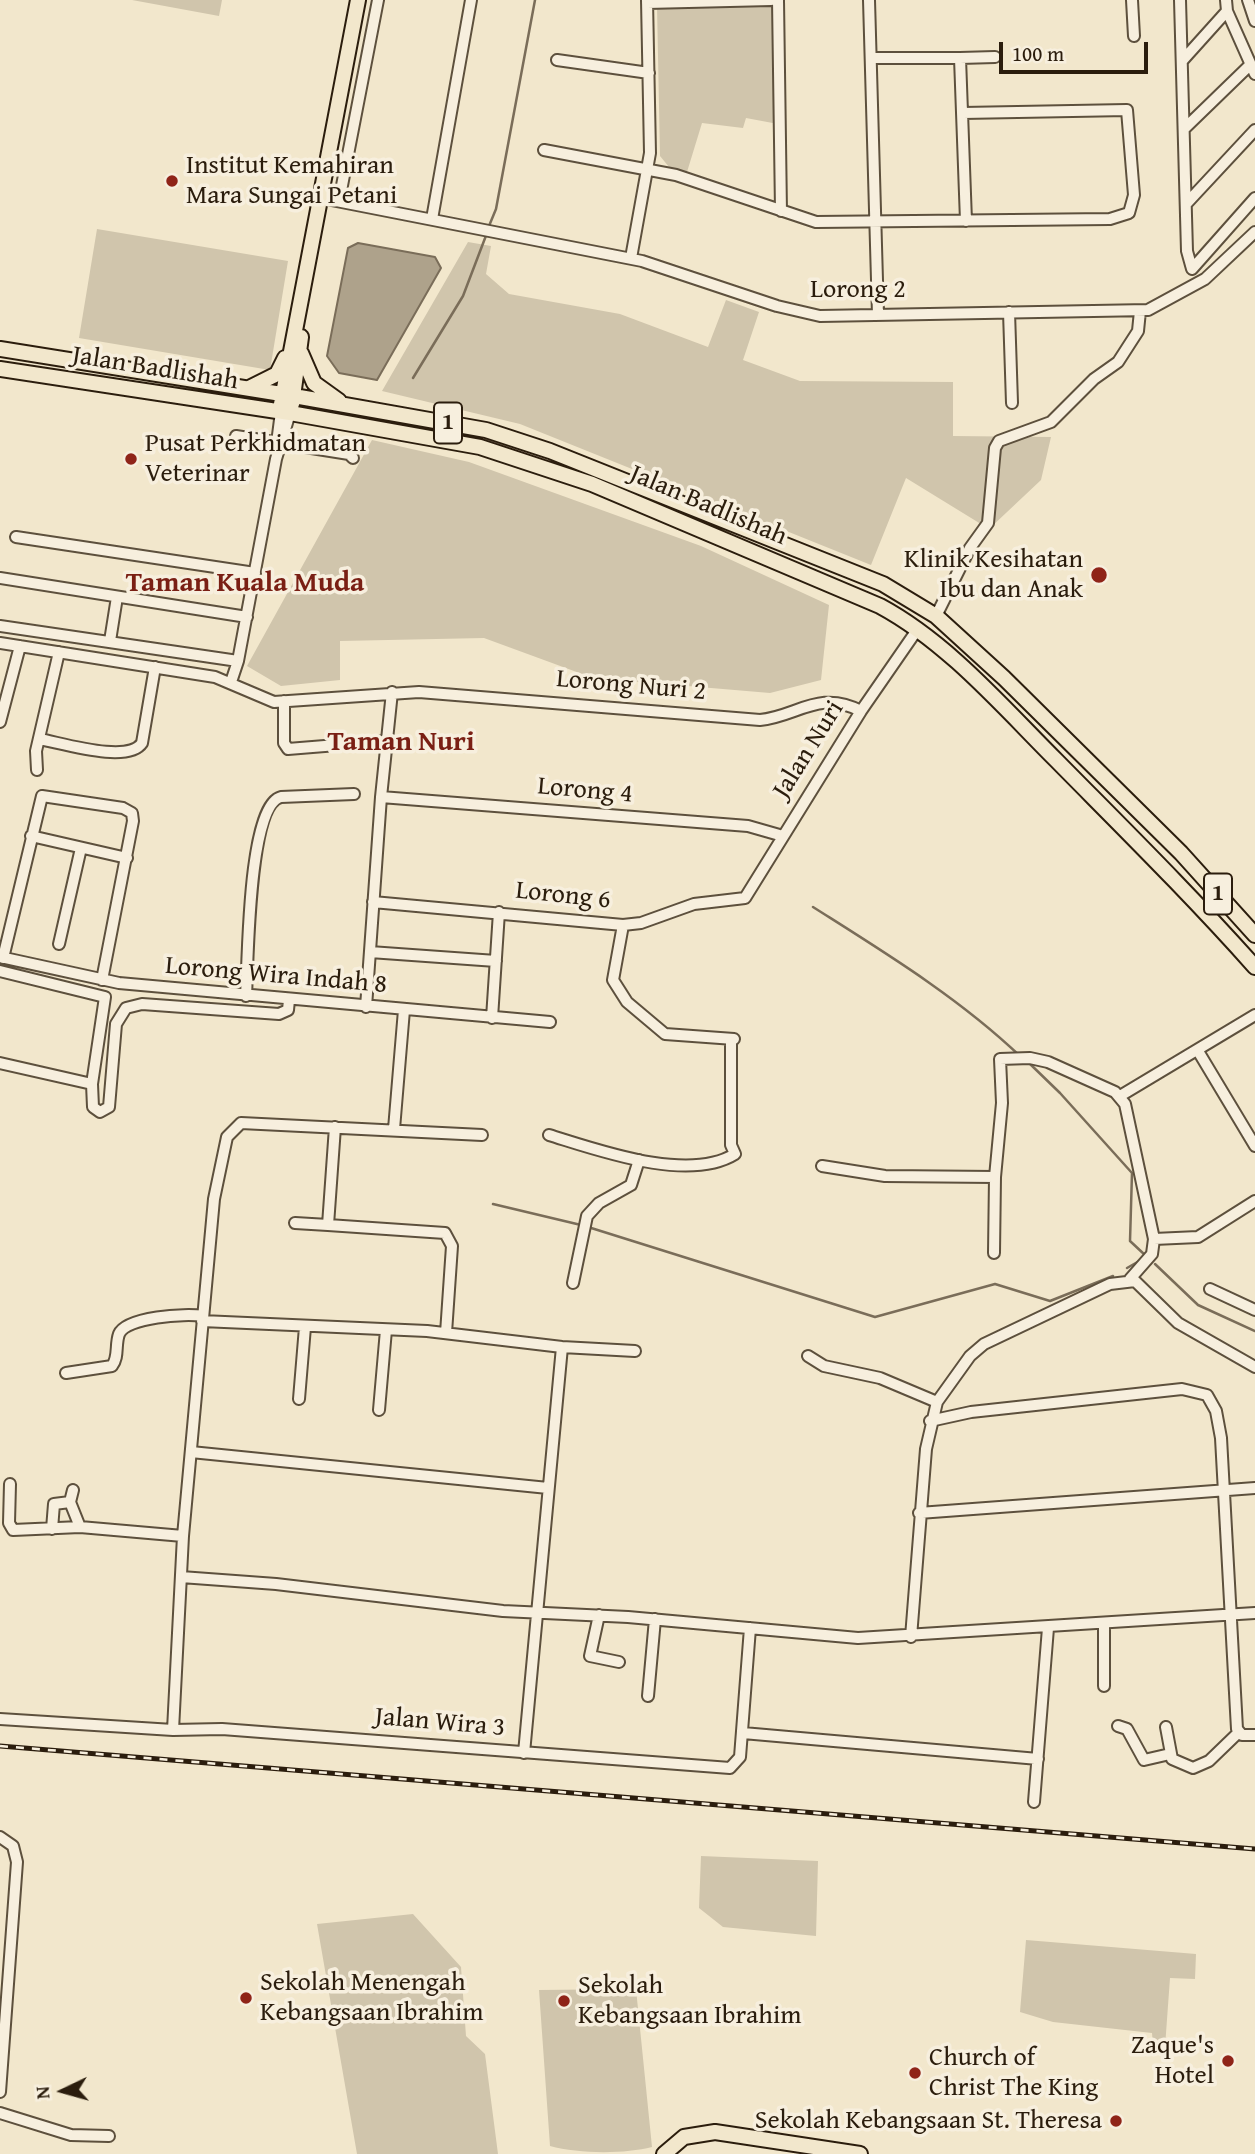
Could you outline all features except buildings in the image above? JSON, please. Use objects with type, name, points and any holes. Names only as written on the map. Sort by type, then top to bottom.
[{"type":"main road","points":[[285,413],[303,294],[358,0]]},
{"type":"main road","points":[[247,388],[277,374],[295,347]]},
{"type":"main road","points":[[295,347],[314,383],[345,405]]},
{"type":"main road","name":"Jalan Badlishah","points":[[0,349],[247,388],[486,430],[597,469],[883,584],[936,616],[1004,678],[1181,853],[1255,935]]},
{"type":"main road","name":"Jalan Badlishah","points":[[0,369],[452,440],[499,452],[592,484],[886,609],[917,630],[994,698],[1157,861],[1255,967]]},
{"type":"main road","points":[[592,484],[597,469]]},
{"type":"main road","points":[[664,2154],[684,2137],[701,2133],[734,2133],[819,2151],[860,2154]]},
{"type":"street","points":[[340,201],[378,0]]},
{"type":"street","points":[[432,219],[471,0]]},
{"type":"street","points":[[631,258],[649,168],[647,1],[771,0]]},
{"type":"street","points":[[778,0],[781,211]]},
{"type":"street","points":[[869,0],[878,315]]},
{"type":"street","points":[[1132,0],[1134,36]]},
{"type":"street","points":[[1180,0],[1187,251],[1192,270],[1255,198]]},
{"type":"street","points":[[1248,0],[1255,21]]},
{"type":"street","points":[[1182,61],[1226,6],[1253,70],[1184,128]]},
{"type":"street","points":[[871,58],[995,57]]},
{"type":"street","points":[[960,58],[966,221]]},
{"type":"street","points":[[557,60],[649,73]]},
{"type":"street","points":[[544,150],[649,168],[816,222],[1121,217],[1129,213],[1135,195],[1127,110],[963,113]]},
{"type":"street","points":[[1186,204],[1255,130]]},
{"type":"street","name":"Lorong 2","points":[[321,198],[631,258],[808,315],[1156,308],[1210,275],[1255,232]]},
{"type":"street","points":[[936,616],[970,548],[988,523],[995,448],[999,441],[1051,422],[1094,379],[1118,362],[1138,331],[1140,310]]},
{"type":"street","points":[[1009,312],[1012,403]]},
{"type":"street","points":[[230,682],[238,661],[247,617],[285,413]]},
{"type":"street","points":[[236,436],[349,454],[353,458]]},
{"type":"street","points":[[16,537],[255,573]]},
{"type":"street","points":[[0,578],[247,617]]},
{"type":"street","points":[[110,641],[117,597]]},
{"type":"street","points":[[0,626],[238,661]]},
{"type":"street","name":"Jalan Nuri","points":[[746,898],[861,711],[917,630]]},
{"type":"street","name":"Lorong Nuri 2","points":[[0,643],[155,667],[230,682],[268,701],[392,692],[461,694],[760,720],[773,719],[811,704],[838,704],[861,711]]},
{"type":"street","points":[[0,722],[20,646]]},
{"type":"street","points":[[37,770],[39,739],[59,652]]},
{"type":"street","points":[[39,739],[121,754],[135,751],[144,734],[155,667]]},
{"type":"street","points":[[366,1007],[381,797],[392,692]]},
{"type":"street","points":[[284,701],[284,743],[288,749],[386,741]]},
{"type":"street","points":[[246,996],[255,861],[267,808],[275,799],[281,797],[354,794]]},
{"type":"street","points":[[1,957],[42,796],[122,808],[133,816],[105,981],[92,1084],[93,1107],[100,1112],[108,1109],[116,1024],[126,1008],[142,1004],[279,1014],[288,1010],[289,1000]]},
{"type":"street","name":"Lorong 4","points":[[381,797],[748,827],[783,836]]},
{"type":"street","points":[[31,836],[127,858]]},
{"type":"street","points":[[59,944],[81,848]]},
{"type":"street","name":"Lorong 6","points":[[373,902],[623,925],[640,923],[694,904],[746,898]]},
{"type":"street","points":[[492,1018],[499,912]]},
{"type":"street","points":[[549,1135],[639,1160],[716,1164],[735,1154],[732,1145],[732,1039],[665,1034],[627,1002],[612,980],[623,925]]},
{"type":"street","points":[[370,952],[496,961]]},
{"type":"street","name":"Lorong Wira Indah 8","points":[[1,957],[105,981],[550,1022]]},
{"type":"street","points":[[0,971],[105,997]]},
{"type":"street","points":[[394,1129],[404,1010]]},
{"type":"street","points":[[1120,1097],[1255,1015]]},
{"type":"street","points":[[1198,1051],[1255,1146]]},
{"type":"street","points":[[911,1637],[919,1513],[930,1421],[937,1402],[970,1356],[994,1337],[1111,1284],[1130,1279],[1152,1254],[1154,1239],[1130,1124],[1120,1097],[1048,1062],[1030,1058],[1006,1059],[995,1177],[994,1253]]},
{"type":"street","points":[[0,1063],[92,1084]]},
{"type":"street","points":[[173,1730],[183,1536],[202,1318],[216,1179],[230,1131],[241,1123],[394,1129],[482,1136]]},
{"type":"street","points":[[328,1225],[335,1126]]},
{"type":"street","points":[[573,1283],[583,1226],[593,1208],[631,1185],[639,1160]]},
{"type":"street","points":[[822,1166],[885,1176],[995,1177]]},
{"type":"street","points":[[1154,1239],[1198,1237],[1255,1201]]},
{"type":"street","points":[[295,1223],[445,1233],[452,1246],[446,1333]]},
{"type":"street","points":[[1130,1279],[1139,1283],[1178,1323],[1255,1367]]},
{"type":"street","points":[[1210,1289],[1255,1310]]},
{"type":"street","points":[[66,1373],[112,1366],[119,1335],[127,1328],[167,1314],[305,1327],[446,1333],[562,1347],[635,1351]]},
{"type":"street","points":[[299,1399],[305,1327]]},
{"type":"street","points":[[379,1410],[386,1330]]},
{"type":"street","points":[[524,1753],[562,1347]]},
{"type":"street","points":[[808,1356],[824,1366],[880,1378],[937,1402]]},
{"type":"street","points":[[930,1421],[971,1412],[1192,1389],[1208,1395],[1216,1411],[1224,1491],[1238,1733],[1209,1761],[1198,1767],[1178,1764],[1170,1754],[1166,1727]]},
{"type":"street","points":[[191,1452],[548,1488]]},
{"type":"street","points":[[10,1484],[10,1528],[17,1532],[80,1527],[183,1536]]},
{"type":"street","points":[[919,1513],[1255,1488]]},
{"type":"street","points":[[52,1529],[54,1504],[71,1496],[80,1527]]},
{"type":"street","points":[[181,1577],[276,1584],[538,1613],[655,1619],[859,1638],[911,1637],[1255,1613]]},
{"type":"street","points":[[599,1615],[590,1656],[619,1662]]},
{"type":"street","points":[[648,1696],[655,1619]]},
{"type":"street","points":[[1104,1624],[1104,1686]]},
{"type":"street","name":"Jalan Wira 3","points":[[0,1718],[173,1730],[211,1728],[723,1769],[738,1763],[743,1733],[750,1628]]},
{"type":"street","points":[[1034,1802],[1048,1628]]},
{"type":"street","points":[[1118,1726],[1127,1728],[1144,1760],[1170,1754]]},
{"type":"street","points":[[743,1733],[1038,1759]]},
{"type":"street","points":[[1238,1733],[1255,1735]]},
{"type":"street","points":[[0,1837],[13,1846],[18,1863],[0,2092]]},
{"type":"street","points":[[0,2113],[71,2135],[109,2136]]},
{"type":"shaded area","points":[[132,0],[222,0],[219,16]]},
{"type":"shaded area","points":[[775,4],[778,124],[746,118],[743,128],[702,123],[687,172],[669,167],[660,156],[657,6]]},
{"type":"shaded area","points":[[97,229],[288,261],[270,370],[79,338]]},
{"type":"shaded area","points":[[468,242],[491,246],[486,274],[509,294],[620,314],[708,347],[726,300],[759,312],[743,360],[800,381],[953,382],[953,436],[1051,437],[1041,480],[989,529],[906,478],[871,565],[520,424],[382,391]]},
{"type":"shaded area","points":[[358,243],[435,257],[441,268],[377,380],[339,373],[327,356],[348,248]]},
{"type":"shaded area","points":[[372,440],[469,462],[701,546],[829,605],[821,680],[770,693],[593,678],[484,638],[340,641],[340,680],[281,686],[247,666]]},
{"type":"shaded area","points":[[701,1856],[818,1861],[816,1936],[723,1927],[699,1908]]},
{"type":"shaded area","points":[[413,1914],[461,1967],[466,2036],[485,2054],[498,2154],[357,2154],[317,1924]]},
{"type":"shaded area","points":[[1026,1940],[1196,1954],[1195,1979],[1170,1978],[1165,2047],[1153,2046],[1152,2033],[1053,2022],[1020,2012]]},
{"type":"shaded area","points":[[636,1989],[652,2147],[602,2152],[574,2151],[550,2146],[539,1990]]},
{"type":"waterway","points":[[489,226],[496,209],[535,0]]},
{"type":"waterway","points":[[413,378],[463,296],[487,233]]},
{"type":"waterway","points":[[813,907],[946,995],[1020,1056]]},
{"type":"waterway","points":[[1028,1062],[1060,1093],[1132,1173],[1130,1241],[1145,1255]]},
{"type":"waterway","points":[[493,1204],[581,1225]]},
{"type":"waterway","points":[[588,1227],[875,1317],[995,1284],[1050,1301],[1113,1276]]},
{"type":"waterway","points":[[1127,1268],[1141,1260]]},
{"type":"waterway","points":[[1155,1264],[1198,1305],[1255,1331]]},
{"type":"railway","points":[[0,1746],[1255,1849]]},
{"type":"place","name":"Institut Kemahiran Mara Sungai Petani","points":[[172,181]]},
{"type":"place","name":"Pusat Perkhidmatan Veterinar","points":[[131,459]]},
{"type":"place","name":"Klinik Kesihatan Ibu dan Anak","points":[[1099,575]]},
{"type":"place","name":"Sekolah Menengah Kebangsaan Ibrahim","points":[[246,1998]]},
{"type":"place","name":"Sekolah Kebangsaan Ibrahim","points":[[564,2001]]},
{"type":"place","name":"Zaque's Hotel","points":[[1228,2061]]},
{"type":"place","name":"Church of Christ The King","points":[[915,2073]]},
{"type":"place","name":"Sekolah Kebangsaan St. Theresa","points":[[1116,2121]]},
{"type":"district","name":"Taman Kuala Muda","points":[[245,584]]},
{"type":"district","name":"Taman Nuri","points":[[401,743]]}]
